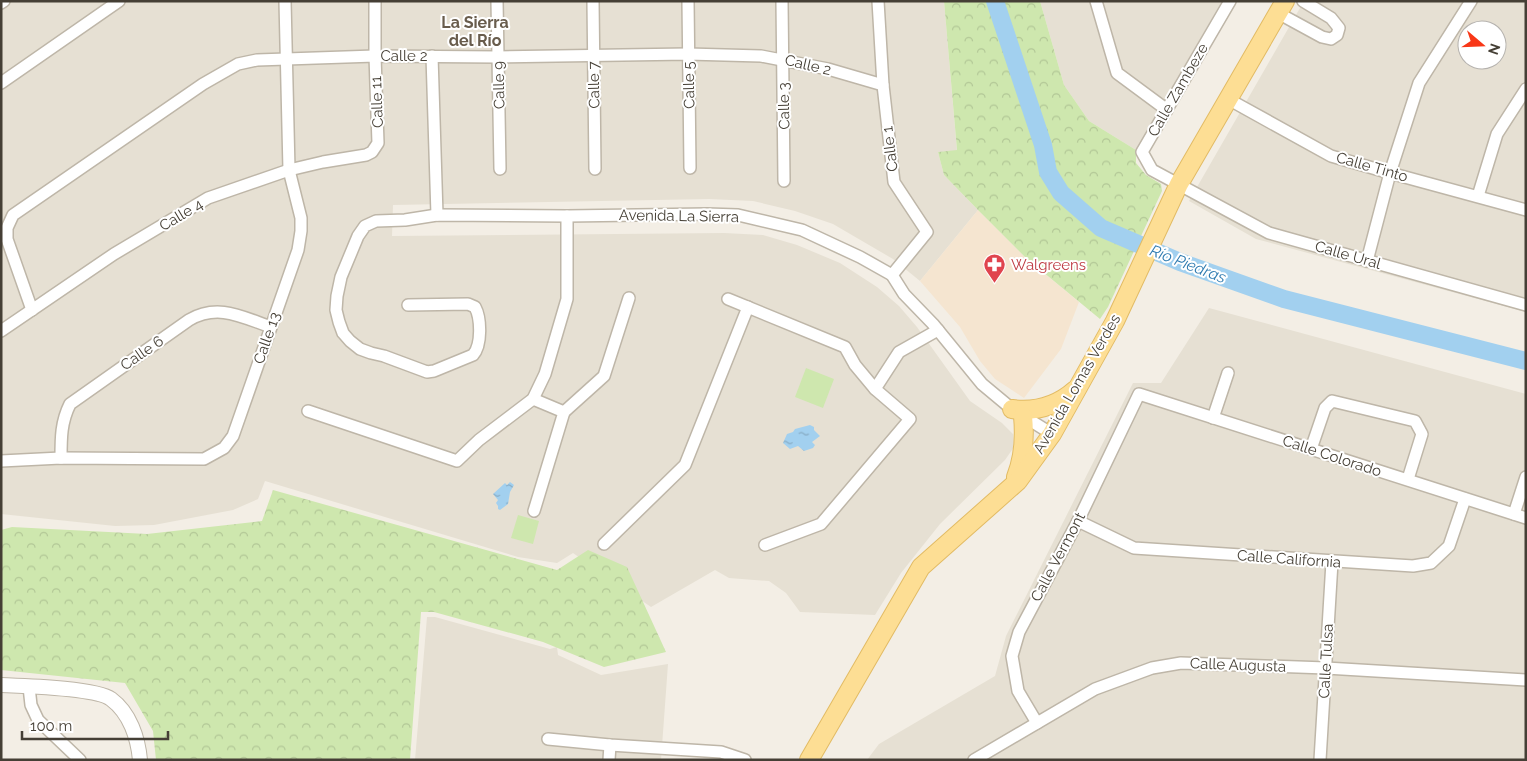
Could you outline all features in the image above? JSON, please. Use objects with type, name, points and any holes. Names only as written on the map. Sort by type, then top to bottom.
[{"type":"main road","name":"Avenida Lomas Verdes","points":[[809,760],[921,567],[1018,481],[1052,434],[1115,321],[1179,184],[1282,7]]},
{"type":"main road","points":[[1012,486],[1022,459],[1024,436],[1017,413],[1050,406],[1065,399],[1078,388]]},
{"type":"street","points":[[98,1],[105,11]]},
{"type":"street","points":[[1,83],[119,1]]},
{"type":"street","name":"Calle 13","points":[[1,461],[61,458],[204,459],[224,448],[233,436],[298,250],[301,231],[301,218],[290,170],[285,1]]},
{"type":"street","name":"Calle 11","points":[[375,1],[378,143]]},
{"type":"street","name":"Calle 9","points":[[498,1],[500,169]]},
{"type":"street","name":"Calle 7","points":[[593,1],[595,168]]},
{"type":"street","name":"Calle 5","points":[[688,1],[690,168]]},
{"type":"street","name":"Calle 3","points":[[782,1],[784,181]]},
{"type":"street","name":"Calle 1","points":[[878,1],[883,85],[894,182],[926,232],[892,275]]},
{"type":"street","points":[[1096,1],[1117,73],[1167,110]]},
{"type":"street","name":"Calle Zambeze","points":[[1162,175],[1152,170],[1142,152],[1230,1]]},
{"type":"street","points":[[1282,7],[1322,37],[1331,39],[1337,34],[1339,28],[1331,18],[1302,1]]},
{"type":"street","points":[[1367,261],[1390,173],[1419,83],[1471,1]]},
{"type":"street","name":"Calle 2","points":[[32,310],[7,239],[7,228],[13,215],[203,84],[238,64],[257,60],[375,56],[688,54],[761,56],[828,69],[883,85]]},
{"type":"street","points":[[432,56],[437,214]]},
{"type":"street","points":[[1478,196],[1497,134],[1526,89]]},
{"type":"street","name":"Calle Tinto","points":[[1228,99],[1331,156],[1526,210]]},
{"type":"street","name":"Calle 4","points":[[1,331],[114,254],[208,198],[290,170],[366,155],[372,152],[378,143]]},
{"type":"street","name":"Calle Ural","points":[[1162,175],[1269,234],[1526,305]]},
{"type":"street","name":"Avenida La Sierra","points":[[408,305],[468,304],[476,307],[480,334],[476,352],[473,355],[427,372],[360,349],[343,333],[336,310],[341,277],[358,236],[366,226],[376,221],[405,220],[437,214],[567,216],[738,215],[802,230],[860,257],[892,275],[904,294],[938,330],[982,384],[1017,413],[1052,434]]},
{"type":"street","points":[[308,411],[457,461],[479,440],[533,399],[546,374],[567,299],[567,216]]},
{"type":"street","points":[[534,511],[564,412],[604,376],[629,298]]},
{"type":"street","points":[[728,299],[845,347],[855,365],[875,389],[910,419],[821,524],[765,545]]},
{"type":"street","points":[[604,544],[685,465],[748,307]]},
{"type":"street","name":"Calle 6","points":[[61,458],[61,430],[64,415],[70,404],[189,320],[201,313],[220,311],[271,327]]},
{"type":"street","points":[[875,389],[899,352],[938,330]]},
{"type":"street","points":[[1213,418],[1228,373]]},
{"type":"street","name":"Calle Colorado","points":[[1139,394],[1526,518]]},
{"type":"street","name":"Calle Vermont","points":[[1036,723],[1018,691],[1012,656],[1019,632],[1078,521],[1139,394]]},
{"type":"street","points":[[533,399],[564,412]]},
{"type":"street","points":[[1311,449],[1325,408],[1332,401],[1415,421],[1422,434],[1408,479]]},
{"type":"street","points":[[1514,514],[1526,477]]},
{"type":"street","name":"Calle California","points":[[1078,521],[1134,548],[1413,566],[1431,563],[1449,546],[1465,499]]},
{"type":"street","name":"Calle Tulsa","points":[[1320,760],[1332,562]]},
{"type":"street","name":"Calle Augusta","points":[[974,760],[1096,689],[1152,668],[1181,663],[1326,668],[1526,680]]},
{"type":"street","points":[[1,685],[93,692],[110,698],[126,715],[139,745],[140,760]]},
{"type":"street","points":[[29,687],[31,705],[38,720],[80,760]]},
{"type":"street","points":[[548,739],[720,752],[745,760]]},
{"type":"street","points":[[609,760],[610,745]]},
{"type":"shaded area","points":[[1,1],[944,1],[957,151],[938,152],[944,175],[978,210],[920,281],[893,259],[833,224],[795,211],[753,201],[709,199],[393,205],[392,236],[724,233],[763,235],[797,245],[840,263],[877,287],[899,306],[917,327],[970,401],[1002,423],[1013,434],[1014,447],[1005,460],[940,524],[901,573],[875,615],[800,612],[786,593],[769,581],[729,578],[715,570],[651,607],[573,553],[557,563],[518,557],[265,481],[258,499],[233,510],[154,525],[115,526],[1,514]]},
{"type":"shaded area","points":[[1040,1],[1222,1],[1136,150],[1089,121],[1064,85]]},
{"type":"shaded area","points":[[1304,1],[1526,1],[1526,312],[1256,239],[1189,201]]},
{"type":"shaded area","points":[[978,210],[1026,258],[1079,302],[1061,349],[1024,398],[995,379],[980,361],[960,327],[920,281]]},
{"type":"shaded area","points":[[1209,308],[1526,394],[1526,760],[867,760],[879,744],[995,676],[1006,636],[1133,383],[1161,383]]},
{"type":"shaded area","points":[[427,617],[435,617],[550,649],[557,647],[558,655],[601,675],[668,664],[661,760],[415,760]]},
{"type":"green space","points":[[944,1],[1040,1],[1064,85],[1089,121],[1136,150],[1136,163],[1146,175],[1161,184],[1162,191],[1108,307],[1100,319],[1026,258],[944,175],[938,152],[957,150]]},
{"type":"green space","points":[[806,368],[834,379],[823,408],[795,397]]},
{"type":"green space","points":[[273,490],[557,570],[588,550],[627,567],[666,652],[604,667],[543,642],[434,612],[421,612],[410,760],[156,760],[153,731],[125,683],[1,670],[1,530],[12,527],[147,534],[262,521]]},
{"type":"green space","points":[[518,515],[539,521],[533,544],[511,538]]},
{"type":"water","points":[[810,425],[814,427],[814,430],[820,436],[812,442],[815,445],[813,448],[804,451],[798,446],[790,449],[783,443],[787,434],[795,429]]},
{"type":"water","points":[[510,482],[514,485],[510,492],[508,504],[500,510],[496,503],[498,500],[493,494],[505,483],[507,485]]},
{"type":"waterway","name":"Río Piedras","points":[[995,1],[1043,145],[1048,172],[1061,193],[1101,228],[1180,262],[1284,299],[1526,361]]},
{"type":"place","name":"Walgreens","points":[[995,284]]},
{"type":"district","name":"La Sierra del Río","points":[[475,31]]}]
